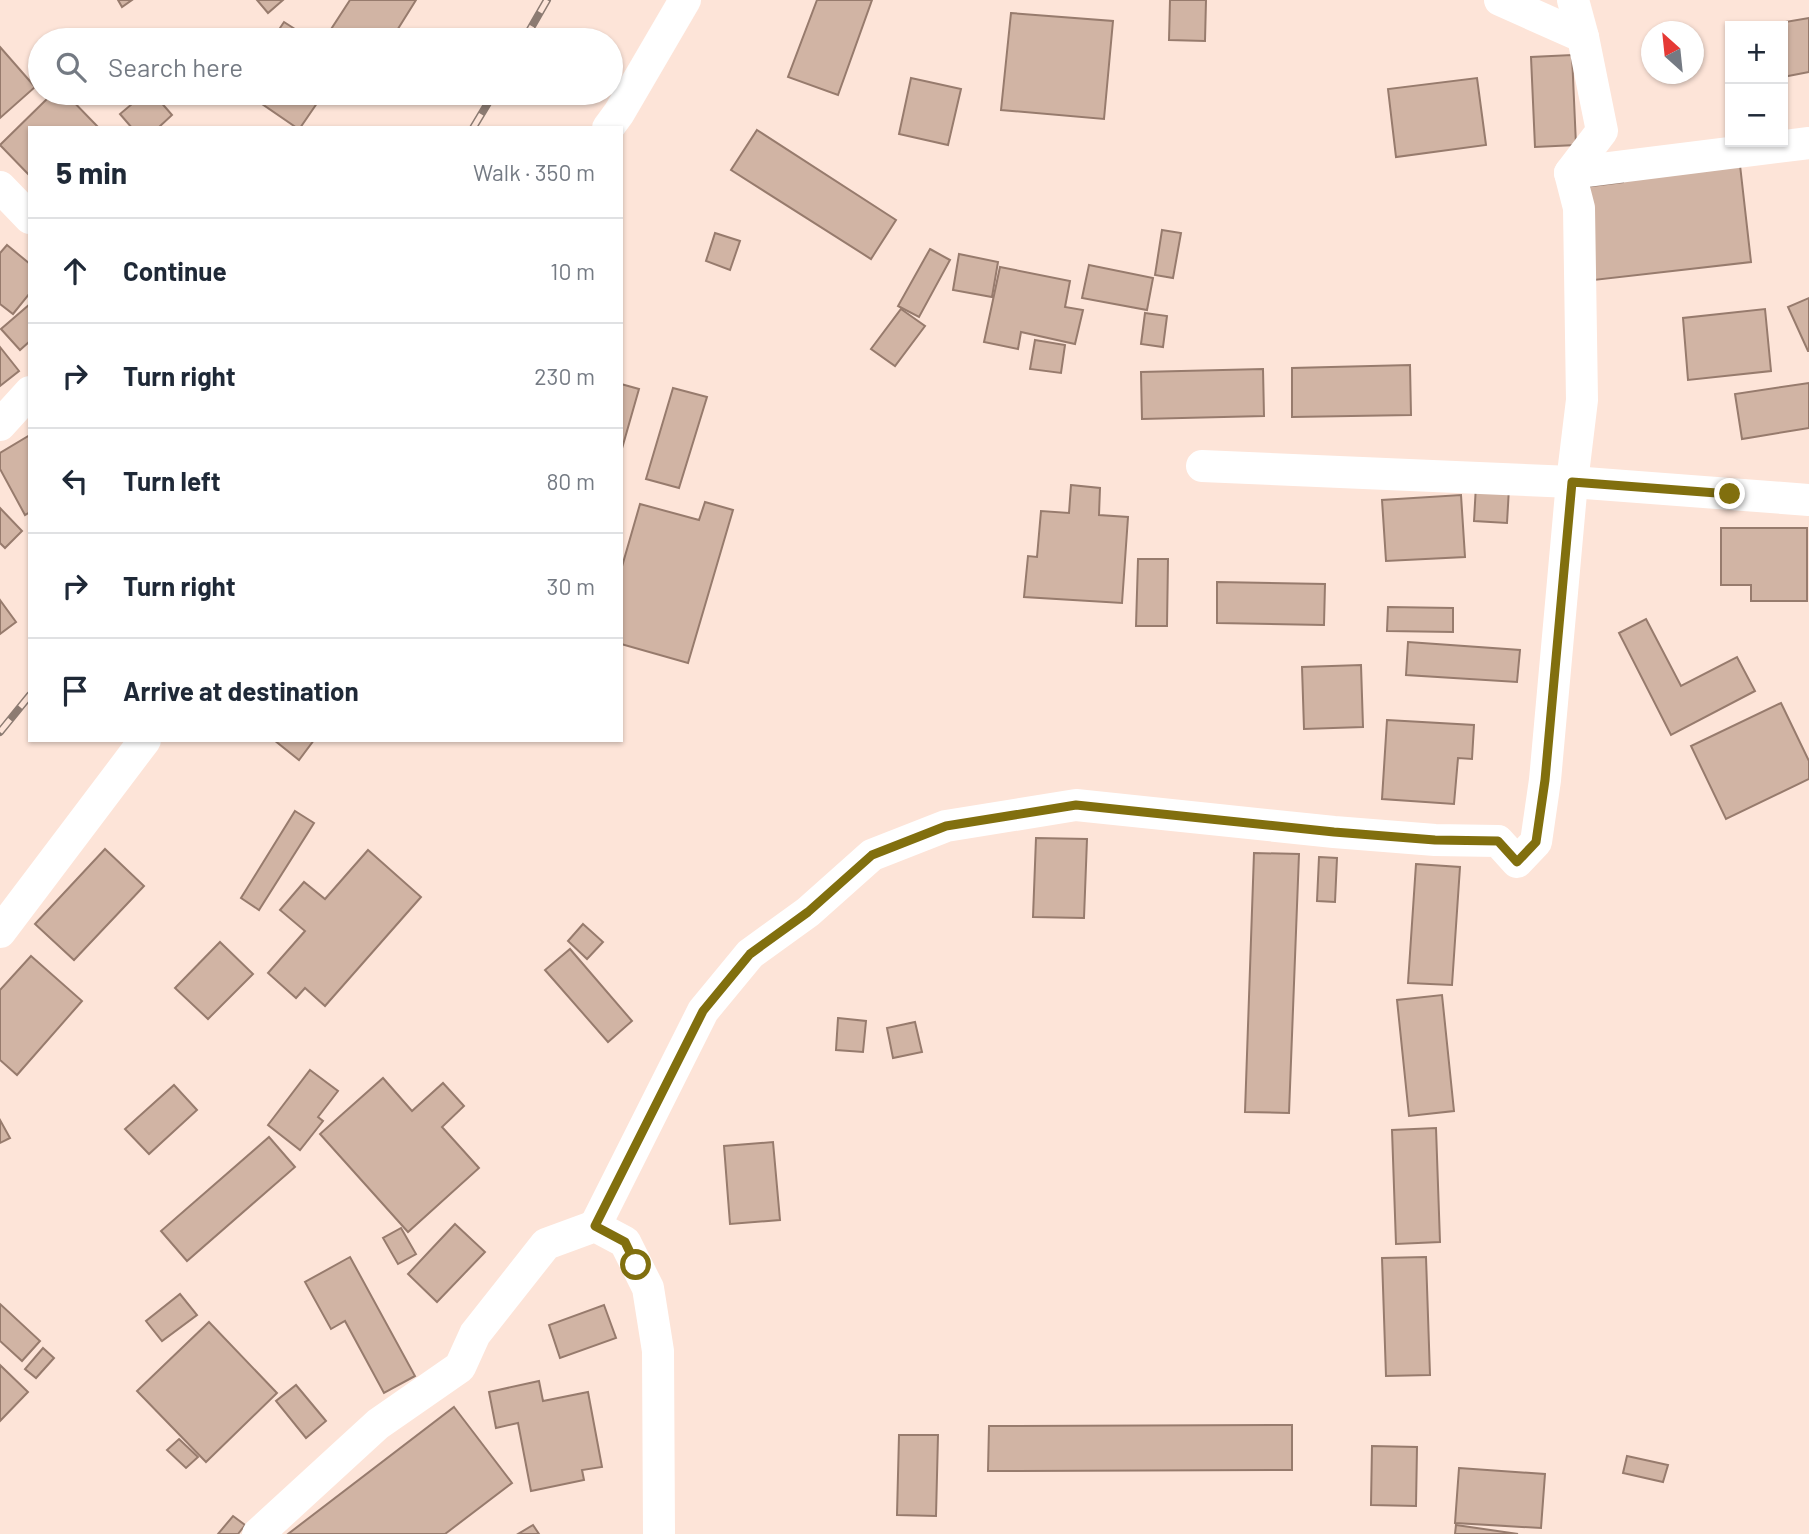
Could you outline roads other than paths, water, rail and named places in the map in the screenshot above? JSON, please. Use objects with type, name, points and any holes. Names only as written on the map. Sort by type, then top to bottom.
[{"type":"street","points":[[609,126],[685,0]]},
{"type":"street","points":[[1500,0],[1583,37]]},
{"type":"street","points":[[1570,173],[1602,131],[1573,0]]},
{"type":"street","points":[[1570,173],[1809,143]]},
{"type":"street","points":[[258,1534],[378,1424],[460,1367],[475,1334],[546,1244],[595,1226],[703,1011],[750,954],[808,912],[872,855],[946,826],[1076,805],[1334,832],[1435,840],[1498,841],[1517,862],[1536,842],[1545,780],[1582,400],[1579,208],[1570,173]]},
{"type":"street","points":[[0,187],[28,216]]},
{"type":"street","points":[[0,425],[28,394]]},
{"type":"street","points":[[1202,466],[1572,482],[1809,500]]},
{"type":"street","points":[[0,932],[143,742]]},
{"type":"street","points":[[595,1226],[625,1242],[648,1288],[658,1351],[659,1534]]},
{"type":"railway","points":[[531,28],[547,0]]},
{"type":"railway","points":[[474,126],[487,105]]},
{"type":"railway","points":[[0,732],[28,697]]}]
